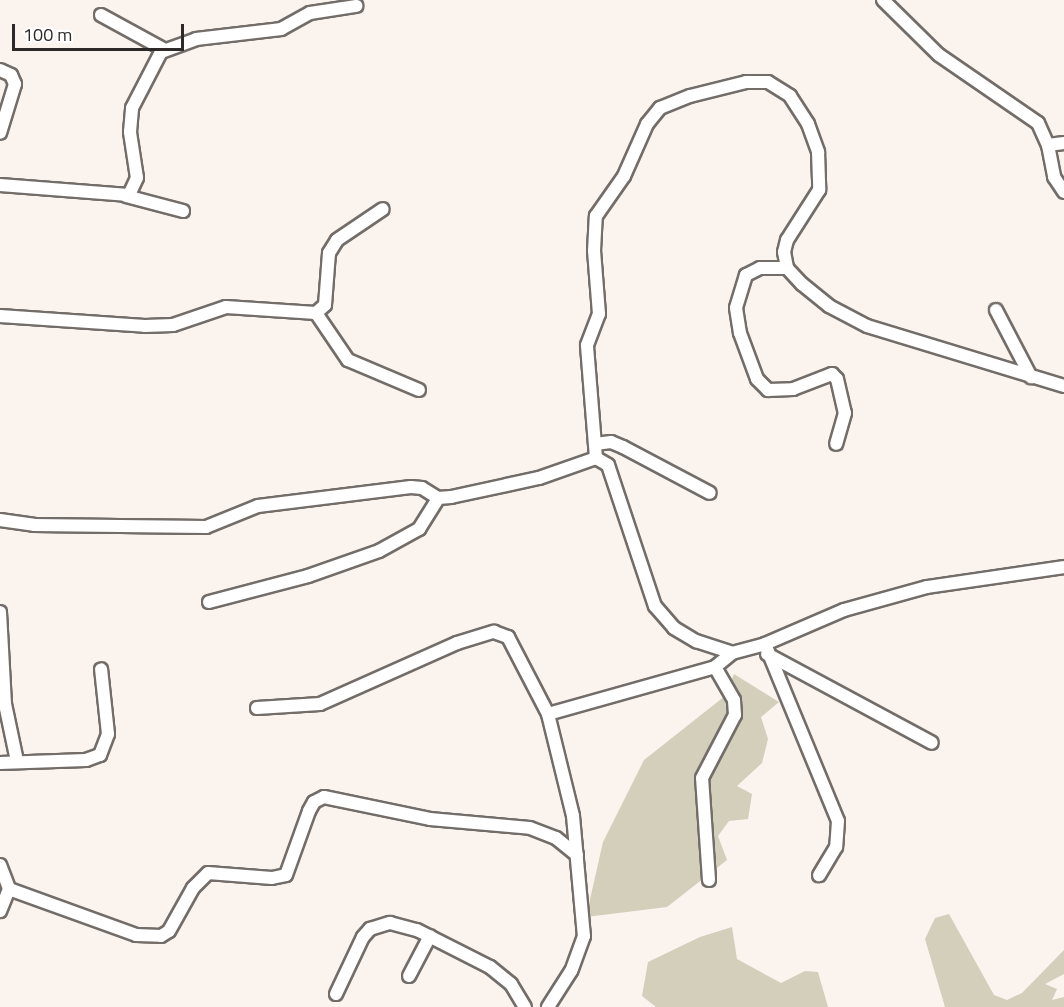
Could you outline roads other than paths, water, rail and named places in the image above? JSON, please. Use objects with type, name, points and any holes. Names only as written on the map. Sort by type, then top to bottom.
[{"type":"street","points":[[883,0],[939,55],[1033,118],[1048,145],[1054,177],[1064,192]]},
{"type":"street","points":[[126,196],[137,183],[130,132],[132,108],[152,64],[165,50],[196,39],[281,29],[310,13],[356,6]]},
{"type":"street","points":[[101,15],[165,50]]},
{"type":"street","points":[[0,70],[11,75],[15,84],[0,134]]},
{"type":"street","points":[[596,458],[587,349],[599,314],[594,224],[599,208],[624,176],[647,124],[660,108],[690,96],[753,81],[774,84],[790,96],[813,138],[821,181],[813,205],[787,240],[784,257],[788,268],[819,299],[853,320],[1064,386]]},
{"type":"street","points":[[1048,145],[1064,143]]},
{"type":"street","points":[[0,185],[126,196],[183,211]]},
{"type":"street","points":[[0,316],[164,325],[226,307],[316,313],[325,305],[329,253],[337,240],[383,209]]},
{"type":"street","points":[[788,268],[760,268],[746,275],[736,308],[740,333],[757,380],[768,390],[793,388],[832,374],[837,379],[845,413],[836,444]]},
{"type":"street","points":[[996,310],[1031,377]]},
{"type":"street","points":[[316,313],[348,360],[419,390]]},
{"type":"street","points":[[595,444],[611,442],[623,447],[710,493]]},
{"type":"street","points":[[0,520],[34,525],[206,527],[258,506],[417,487],[438,498],[539,477],[596,458],[608,465],[646,588],[662,616],[696,641],[732,653],[766,649],[844,610],[927,587],[1064,567]]},
{"type":"street","points":[[209,602],[308,576],[379,551],[419,529],[429,518],[438,498]]},
{"type":"street","points":[[0,612],[3,707],[17,761]]},
{"type":"street","points":[[257,708],[296,707],[341,697],[434,652],[497,632],[510,641],[548,714],[570,792],[582,943],[548,1007]]},
{"type":"street","points":[[766,649],[932,743]]},
{"type":"street","points":[[766,649],[838,821],[838,842],[819,874]]},
{"type":"street","points":[[548,714],[715,667],[732,653]]},
{"type":"street","points":[[710,880],[702,778],[735,715],[734,700],[715,667]]},
{"type":"street","points":[[0,763],[86,760],[102,752],[108,734],[101,669]]},
{"type":"street","points":[[9,889],[136,935],[161,936],[169,931],[193,888],[208,873],[272,878],[285,875],[314,802],[324,798],[430,819],[530,828],[556,838],[576,855]]},
{"type":"street","points":[[0,865],[9,889],[0,911]]},
{"type":"street","points":[[336,994],[357,946],[370,929],[390,923],[430,936],[490,967],[510,984],[525,1007]]},
{"type":"street","points":[[408,976],[430,936]]}]
